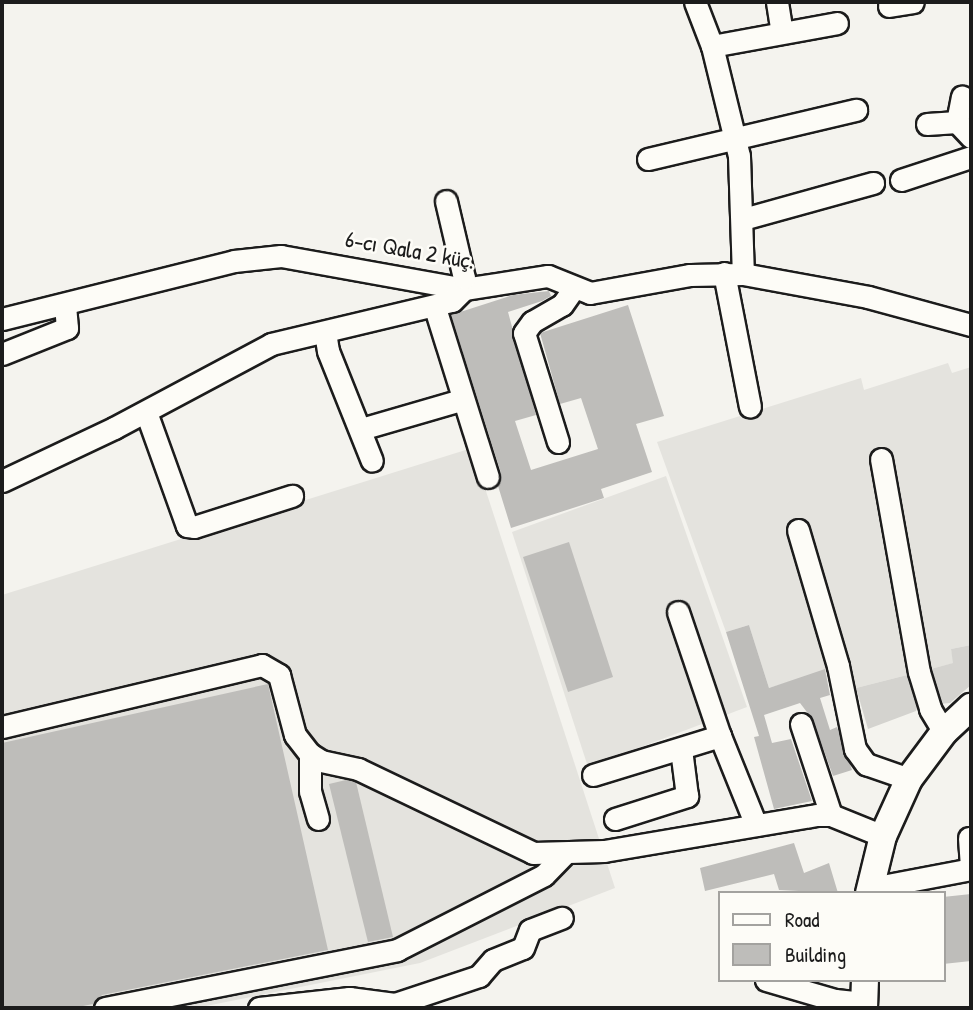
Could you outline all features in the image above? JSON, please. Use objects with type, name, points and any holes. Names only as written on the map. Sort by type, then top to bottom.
[{"type":"main road","points":[[877,890],[883,836],[909,779],[944,732],[971,707]]},
{"type":"main road","points":[[877,890],[894,838],[919,785],[971,722]]},
{"type":"street","points":[[695,2],[712,47],[736,138],[743,219],[734,274],[750,407]]},
{"type":"street","points":[[777,2],[782,32]]},
{"type":"street","points":[[889,6],[913,2]]},
{"type":"street","points":[[712,47],[837,23]]},
{"type":"street","points":[[928,124],[964,130],[962,96]]},
{"type":"street","points":[[648,159],[856,110]]},
{"type":"street","points":[[901,180],[971,157]]},
{"type":"street","points":[[743,219],[873,183]]},
{"type":"street","points":[[2,481],[146,412],[248,354],[286,339],[435,308],[452,301],[464,289],[446,201]]},
{"type":"street","name":"6-cı Qala 2 küç.","points":[[2,319],[264,256],[382,271],[464,289],[548,276],[590,293],[663,278],[734,274],[868,297],[971,325]]},
{"type":"street","points":[[558,442],[524,333],[532,322],[562,306],[574,288]]},
{"type":"street","points":[[2,354],[67,328],[65,304]]},
{"type":"street","points":[[435,308],[461,400],[488,477]]},
{"type":"street","points":[[325,332],[328,351],[372,460]]},
{"type":"street","points":[[361,429],[461,400]]},
{"type":"street","points":[[146,412],[187,526],[194,527],[292,496]]},
{"type":"street","points":[[881,459],[919,672],[930,709],[944,732]]},
{"type":"street","points":[[798,530],[838,666],[855,749],[866,764],[909,779]]},
{"type":"street","points":[[678,612],[720,736],[755,825]]},
{"type":"street","points":[[2,727],[262,665],[279,675],[295,735],[310,754],[320,761],[358,769],[514,847],[563,855],[831,815],[883,836]]},
{"type":"street","points":[[801,723],[831,815]]},
{"type":"street","points":[[593,775],[720,736]]},
{"type":"street","points":[[615,819],[687,796],[681,749]]},
{"type":"street","points":[[310,754],[310,791],[318,819]]},
{"type":"street","points":[[877,890],[971,868],[969,838]]},
{"type":"street","points":[[105,1008],[397,950],[544,875],[563,855]]},
{"type":"street","points":[[258,1008],[349,998],[371,1006],[396,1004],[480,976],[493,960],[523,948],[530,930],[562,918]]},
{"type":"street","points":[[773,982],[835,1000],[869,996]]},
{"type":"shaded area","points":[[948,363],[952,373],[971,367],[971,645],[951,649],[954,663],[856,688],[848,664],[769,688],[749,625],[726,632],[657,442],[861,378],[864,390]]},
{"type":"shaded area","points":[[472,448],[615,888],[420,963],[196,1008],[2,1008],[2,595]]},
{"type":"shaded area","points":[[666,476],[747,707],[588,767],[512,532]]},
{"type":"shaded area","points":[[971,645],[971,685],[950,703],[938,704],[927,670],[953,663],[951,649]]},
{"type":"shaded area","points":[[911,674],[919,702],[916,711],[868,729],[856,688]]},
{"type":"building","points":[[549,291],[551,296],[542,301],[508,312],[536,415],[515,421],[531,470],[598,449],[581,398],[560,404],[540,333],[628,305],[664,416],[636,424],[652,472],[601,489],[604,498],[511,528],[498,486],[501,473],[451,315],[513,295]]},
{"type":"building","points":[[569,542],[613,677],[568,692],[523,557]]},
{"type":"building","points":[[749,625],[769,688],[825,669],[830,695],[820,698],[830,730],[837,727],[852,770],[833,776],[813,720],[800,703],[764,715],[772,743],[791,739],[812,801],[774,809],[754,737],[759,736],[726,632]]},
{"type":"building","points":[[268,684],[328,950],[102,995],[93,1004],[73,1008],[2,1008],[2,743]]},
{"type":"building","points":[[346,780],[356,782],[393,937],[368,942],[329,784]]},
{"type":"building","points":[[794,843],[804,873],[829,863],[837,891],[779,890],[774,874],[705,891],[700,868]]},
{"type":"building","points":[[971,894],[971,961],[945,964],[945,897]]}]
